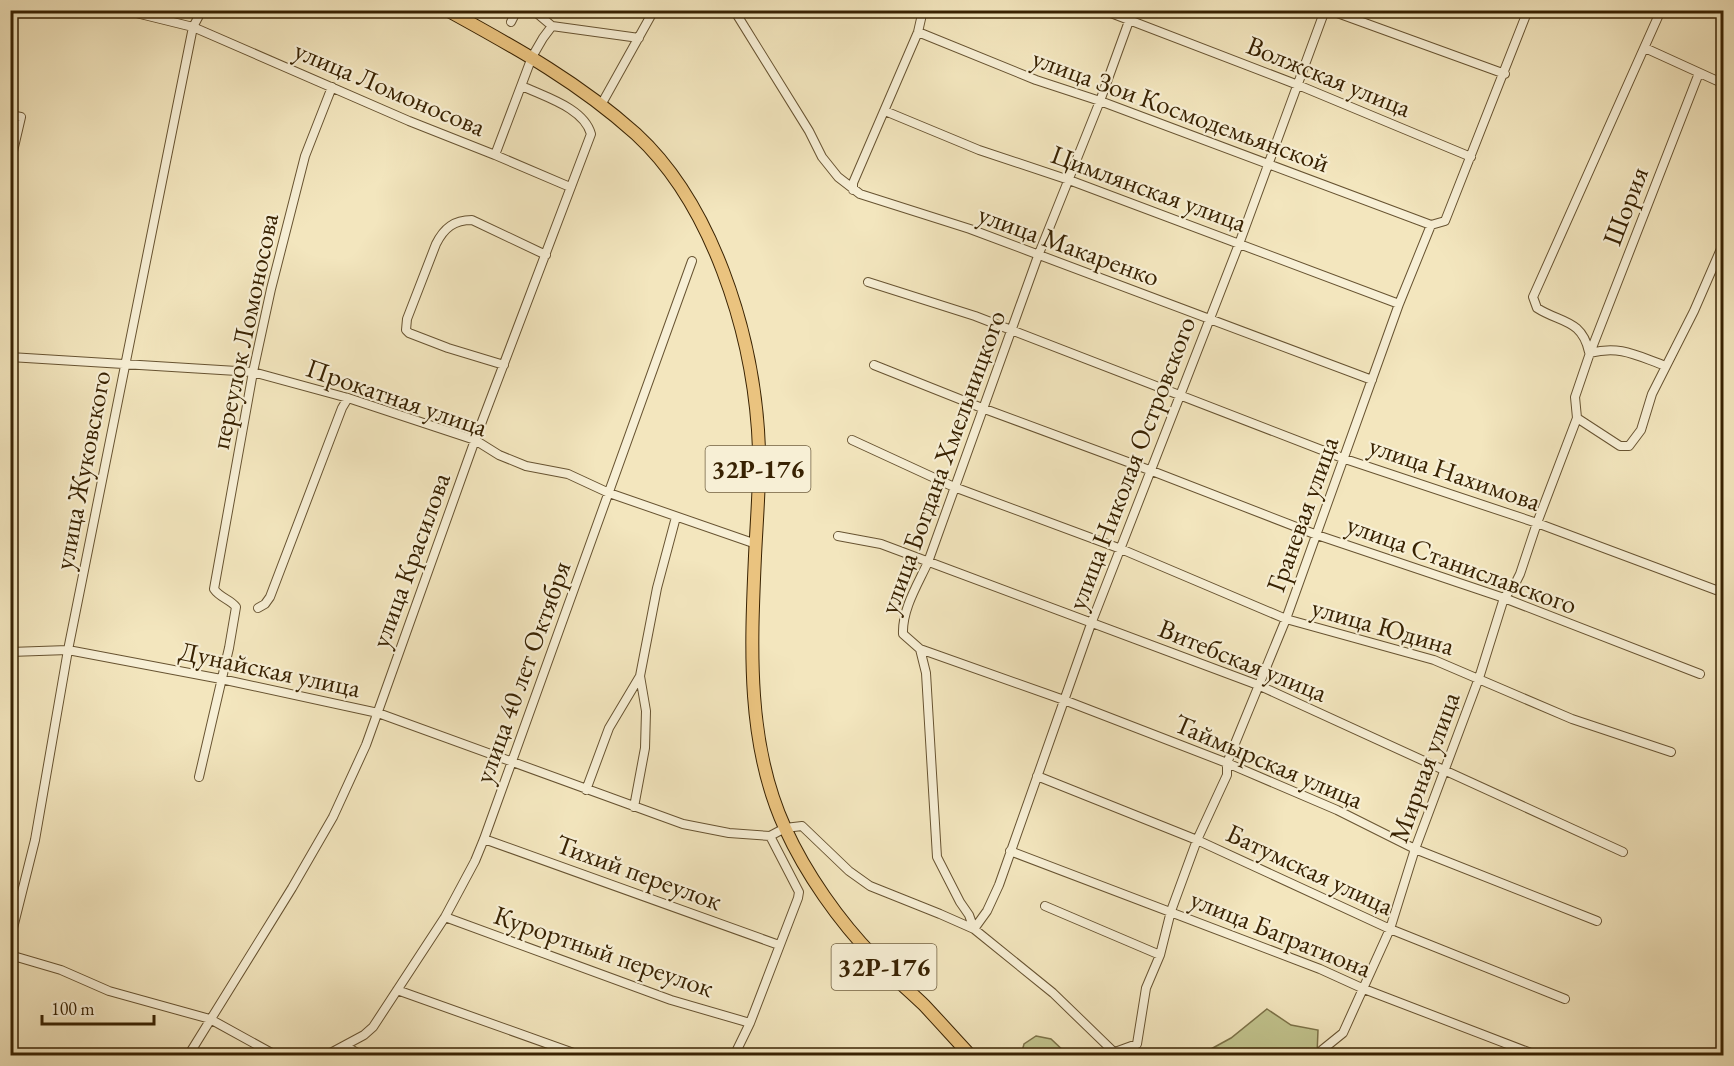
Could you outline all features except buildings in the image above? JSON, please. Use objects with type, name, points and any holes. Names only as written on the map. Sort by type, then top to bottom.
[{"type":"main road","name":"32Р-176","points":[[447,10],[572,82],[639,137],[675,179],[708,237],[726,277],[744,341],[756,409],[758,482],[752,649],[755,710],[764,761],[785,828],[828,899],[856,937],[971,1056]]},
{"type":"street","name":"улица Ломоносова","points":[[124,10],[193,27],[570,188]]},
{"type":"street","name":"улица Жуковского","points":[[10,940],[35,840],[68,650],[193,27],[201,10]]},
{"type":"street","points":[[511,22],[517,10]]},
{"type":"street","points":[[533,10],[552,26],[639,38]]},
{"type":"street","points":[[601,105],[654,10]]},
{"type":"street","points":[[734,10],[809,131],[822,157],[838,177],[853,190]]},
{"type":"street","points":[[853,190],[853,183],[918,32],[923,10]]},
{"type":"street","name":"Волжская улица","points":[[1103,10],[1298,85],[1471,157]]},
{"type":"street","name":"улица Богдана Хмельницкого","points":[[974,929],[969,915],[937,857],[926,673],[920,649],[903,634],[902,626],[928,562],[1038,256],[1133,10]]},
{"type":"street","points":[[1327,10],[1505,74]]},
{"type":"street","name":"улица Николая Островского","points":[[974,929],[987,911],[999,885],[1091,624],[1152,471],[1208,318],[1239,244],[1327,10]]},
{"type":"street","name":"Граневая улица","points":[[1117,1054],[1137,1044],[1146,988],[1160,955],[1171,911],[1197,840],[1227,775],[1227,763],[1286,619],[1399,304],[1431,225],[1445,221],[1505,74],[1528,10]]},
{"type":"street","points":[[1661,10],[1533,297],[1537,308],[1569,323],[1582,332],[1587,340],[1590,353],[1604,349],[1619,349],[1666,366]]},
{"type":"street","points":[[495,155],[532,57],[552,26]]},
{"type":"street","name":"улица Зои Космодемьянской","points":[[918,32],[1035,80],[1100,100],[1431,225]]},
{"type":"street","points":[[1645,48],[1724,84]]},
{"type":"street","name":"Шория","points":[[1590,353],[1699,73]]},
{"type":"street","name":"улица Красилова","points":[[188,1056],[333,817],[366,745],[475,440],[591,134],[584,119],[567,107],[522,86]]},
{"type":"street","name":"переулок Ломоносова","points":[[221,679],[236,607],[232,602],[217,594],[214,589],[253,372],[305,156],[332,87]]},
{"type":"street","name":"Цимлянская улица","points":[[885,111],[979,150],[1069,180],[1399,304]]},
{"type":"street","points":[[10,115],[21,117],[10,164]]},
{"type":"street","name":"улица Макаренко","points":[[853,190],[864,196],[970,229],[1371,380]]},
{"type":"street","points":[[504,365],[409,333],[405,326],[411,308],[441,234],[460,220],[472,220],[546,255]]},
{"type":"street","points":[[1577,418],[1620,446],[1629,446],[1641,430],[1652,394],[1694,311],[1724,242]]},
{"type":"street","name":"улица 40 лет Октября","points":[[325,1056],[374,1027],[445,917],[475,861],[513,762],[692,261]]},
{"type":"street","name":"улица Нахимова","points":[[868,282],[975,316],[1345,459],[1537,523],[1724,593]]},
{"type":"street","name":"Мирная улица","points":[[1322,1050],[1344,1033],[1390,930],[1415,849],[1479,678],[1504,598],[1520,574],[1577,418],[1575,397],[1590,353]]},
{"type":"street","name":"Прокатная улица","points":[[10,357],[124,366],[253,372],[348,398],[475,440],[508,459],[526,466],[568,474],[609,493],[756,544]]},
{"type":"street","name":"улица Станиславского","points":[[874,365],[1317,535],[1504,598],[1701,674]]},
{"type":"street","points":[[258,608],[270,597],[338,418],[348,398]]},
{"type":"street","name":"улица Юдина","points":[[852,440],[954,487],[1121,549],[1286,619],[1434,660],[1572,719],[1671,752]]},
{"type":"street","points":[[586,790],[609,728],[640,676],[657,588],[676,517]]},
{"type":"street","name":"Витебская улица","points":[[837,536],[880,544],[1258,684],[1623,852]]},
{"type":"street","name":"Таймырская улица","points":[[920,649],[1064,700],[1227,763],[1337,810],[1415,849],[1597,921]]},
{"type":"street","name":"Дунайская улица","points":[[10,652],[68,650],[221,679],[378,713],[683,824],[729,833],[770,836]]},
{"type":"street","points":[[634,807],[645,748],[646,711],[640,676]]},
{"type":"street","points":[[199,777],[221,679]]},
{"type":"street","name":"Батумская улица","points":[[1037,776],[1197,840],[1390,930],[1565,999]]},
{"type":"street","points":[[734,1056],[750,1023],[799,892],[770,836],[785,828],[802,826],[849,871],[870,886],[974,929],[1053,993],[1117,1054]]},
{"type":"street","name":"Тихий переулок","points":[[484,838],[779,945]]},
{"type":"street","name":"улица Багратиона","points":[[1010,851],[1171,911],[1536,1055]]},
{"type":"street","points":[[1045,906],[1160,955]]},
{"type":"street","name":"Курортный переулок","points":[[445,917],[671,1000],[750,1023]]},
{"type":"street","points":[[10,955],[61,970],[109,991],[210,1019],[277,1056]]},
{"type":"street","points":[[397,990],[582,1056]]},
{"type":"street","points":[[345,1046],[363,1056]]},
{"type":"green space","points":[[1267,1009],[1291,1025],[1318,1030],[1317,1055],[1200,1055],[1231,1038]]},
{"type":"green space","points":[[1036,1036],[1051,1039],[1068,1055],[1021,1055],[1024,1044]]}]
